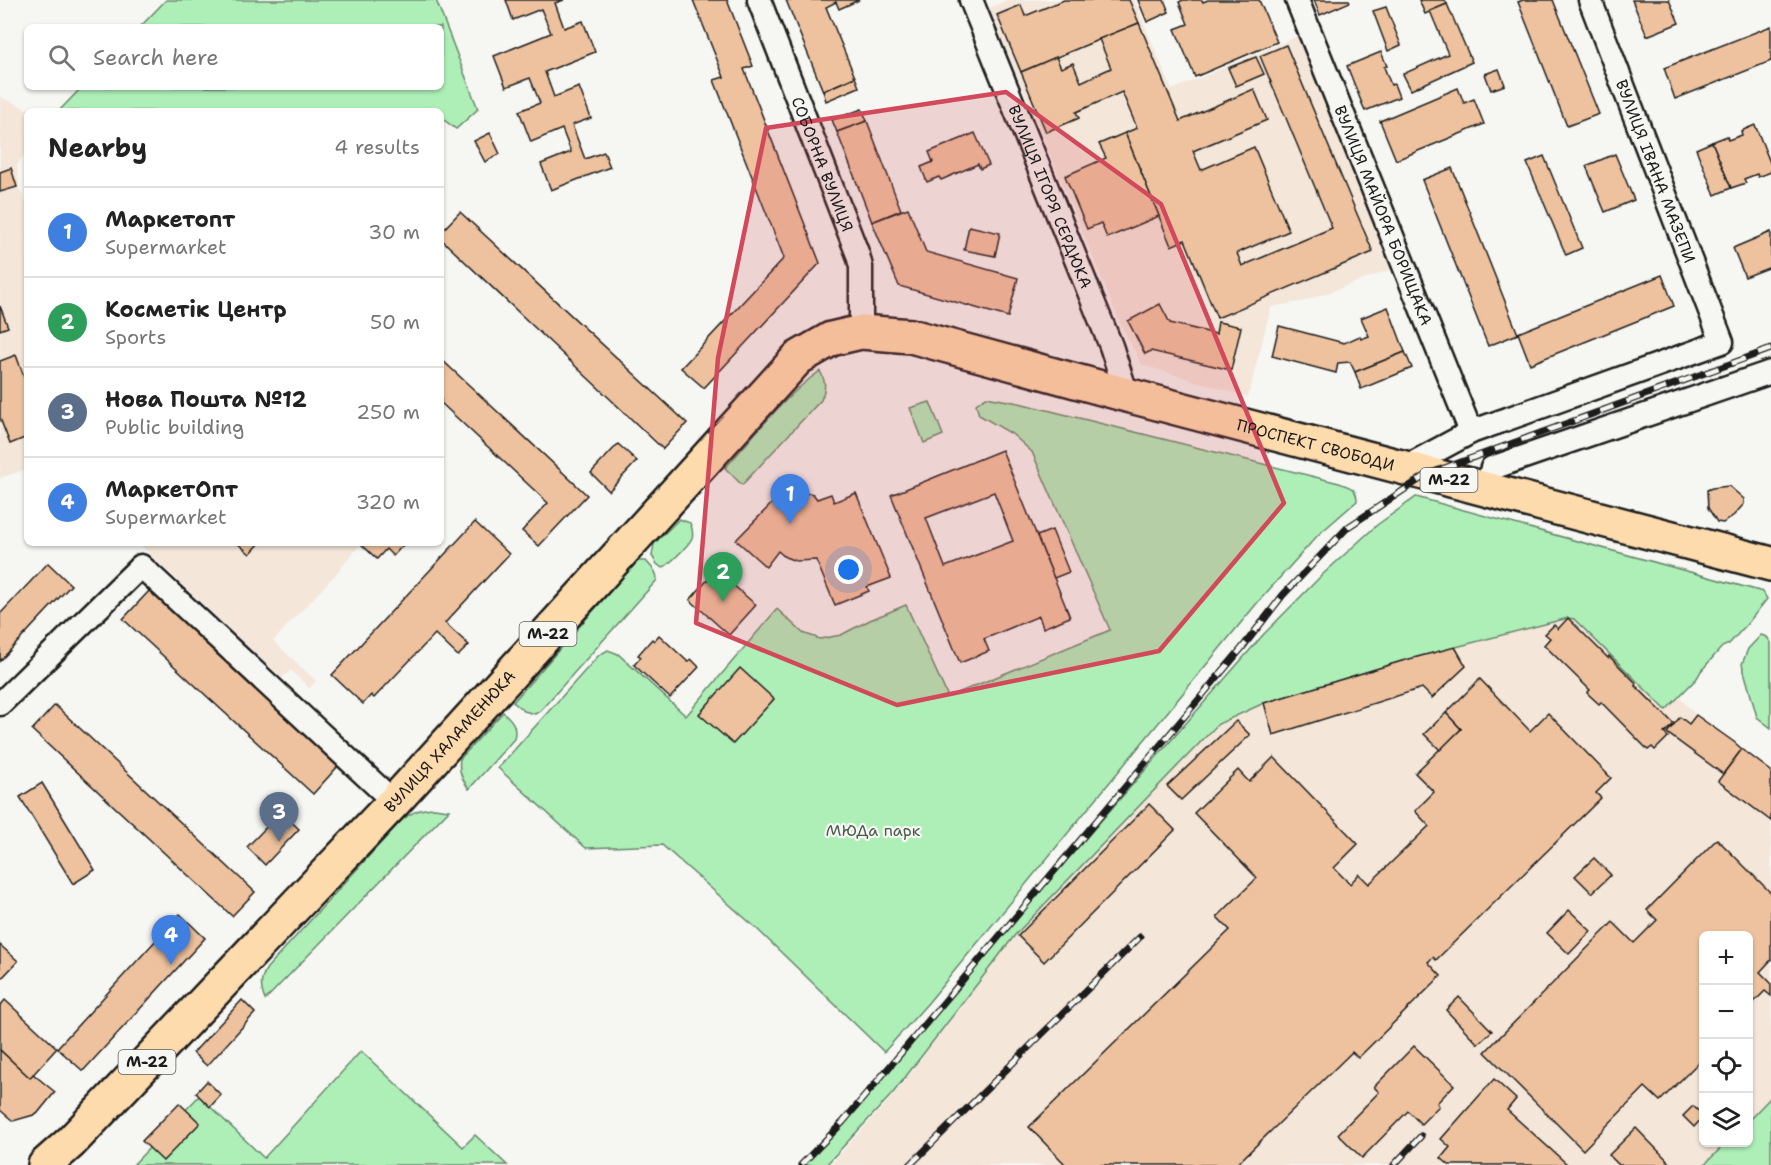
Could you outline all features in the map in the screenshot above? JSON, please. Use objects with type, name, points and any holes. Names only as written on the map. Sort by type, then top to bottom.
[{"type":"highway","name":"ПРОСПЕКТ СВОБОДИ","points":[[861,332],[911,336],[1771,564]]},
{"type":"highway","name":"ВУЛИЦЯ ХАЛАМЕНЮКА","points":[[45,1165],[71,1142],[394,802],[798,358],[831,339],[861,332]]},
{"type":"street","name":"СОБОРНА ВУЛИЦЯ","points":[[759,0],[858,255],[861,267],[861,332]]},
{"type":"street","name":"ВУЛИЦЯ ІГОРЯ СЕРДЮКА","points":[[971,0],[1111,346],[1127,395]]},
{"type":"street","name":"ВУЛИЦЯ МАЙОРА БОРИЩАКА","points":[[1296,0],[1471,432]]},
{"type":"street","name":"ВУЛИЦЯ ІВАНА МАЗЕПИ","points":[[1471,432],[1722,342],[1590,0]]},
{"type":"street","points":[[1486,489],[1492,468],[1771,372]]},
{"type":"street","points":[[1404,468],[1471,432]]},
{"type":"street","points":[[0,704],[141,566],[394,802]]},
{"type":"highlighted area","points":[[1006,92],[1161,204],[1284,503],[1159,651],[897,705],[696,623],[718,358],[766,128]]},
{"type":"shaded area","points":[[1007,0],[1134,0],[1172,90],[1298,36],[1392,269],[1305,301],[1271,307],[1248,397],[1142,365],[1122,328],[989,8]]},
{"type":"shaded area","points":[[0,97],[25,108],[24,155],[17,165],[19,188],[24,199],[24,470],[0,478]]},
{"type":"shaded area","points":[[141,546],[359,546],[335,575],[273,641],[316,681],[309,688],[291,670],[282,678]]},
{"type":"shaded area","points":[[1568,618],[1574,619],[1666,710],[1679,697],[1696,715],[1771,771],[1771,1165],[830,1165],[896,1092],[1015,935],[1218,724],[1264,703],[1402,661]]},
{"type":"green space","points":[[166,0],[436,0],[478,109],[456,129],[444,120],[444,108],[62,108],[79,90],[444,90],[444,24],[143,24]]},
{"type":"green space","points":[[820,371],[825,385],[821,400],[742,485],[725,468],[782,404]]},
{"type":"green space","name":"МЮДа парк","points":[[986,397],[1019,403],[1339,483],[1354,491],[1357,501],[1318,535],[1258,602],[928,1003],[884,1052],[756,928],[662,845],[586,848],[498,768],[599,655],[608,650],[618,654],[686,716],[777,609],[803,633],[820,639],[841,635],[906,605],[948,697],[1110,630],[1032,452],[1012,434],[979,415],[976,404]]},
{"type":"green space","points":[[930,402],[943,435],[924,443],[910,408]]},
{"type":"green space","points":[[1416,497],[1763,592],[1767,599],[1729,644],[1722,647],[1697,678],[1666,710],[1574,619],[1568,618],[1402,661],[1264,703],[1218,724],[1015,935],[893,1093],[826,1165],[804,1165],[919,1035],[1072,854],[1263,635],[1322,575],[1377,525]]},
{"type":"green space","points":[[679,519],[690,523],[692,538],[662,568],[652,556],[654,544]]},
{"type":"green space","points":[[637,561],[646,561],[655,572],[657,580],[540,711],[535,714],[524,711],[513,702]]},
{"type":"green space","points":[[1761,635],[1767,637],[1771,643],[1771,728],[1757,717],[1742,664],[1748,649]]},
{"type":"green space","points":[[503,712],[513,724],[514,739],[469,789],[461,775],[460,759]]},
{"type":"green space","points":[[434,808],[449,810],[265,1000],[262,984],[267,968],[400,822],[416,812]]},
{"type":"green space","points":[[361,1051],[463,1147],[475,1135],[507,1165],[133,1165],[199,1096],[264,1158]]},
{"type":"green space","points":[[1771,1097],[1771,1165],[1704,1165],[1722,1147],[1753,1147],[1753,1116]]},
{"type":"building","points":[[506,0],[564,0],[555,3],[564,28],[583,21],[595,52],[545,72],[554,97],[579,87],[591,118],[572,125],[585,159],[604,152],[610,167],[551,190],[541,164],[571,152],[562,129],[531,142],[519,111],[540,103],[530,78],[506,87],[494,56],[551,33],[541,9],[513,20]]},
{"type":"building","points":[[693,0],[727,0],[753,66],[744,69],[820,263],[704,388],[681,368],[784,258],[714,80],[724,77]]},
{"type":"building","points":[[786,0],[859,0],[839,9],[836,2],[826,7],[855,77],[823,91]]},
{"type":"building","points":[[1064,0],[1129,0],[1139,23],[1021,72],[997,15],[1021,5],[1025,16]]},
{"type":"building","points":[[1138,0],[1164,0],[1169,12],[1147,22]]},
{"type":"building","points":[[1202,0],[1203,2],[1208,0],[1259,0],[1277,42],[1195,77],[1175,29],[1188,24],[1179,2]]},
{"type":"building","points":[[1314,0],[1349,0],[1350,2],[1320,15]]},
{"type":"building","points":[[1419,0],[1445,0],[1447,4],[1425,14]]},
{"type":"building","points":[[1553,0],[1599,114],[1567,126],[1518,2]]},
{"type":"building","points":[[1632,0],[1669,0],[1679,23],[1647,36]]},
{"type":"building","points":[[1447,4],[1472,62],[1411,90],[1403,74],[1448,54],[1430,11]]},
{"type":"building","points":[[1386,7],[1401,45],[1388,51],[1373,11]]},
{"type":"building","points":[[1139,23],[1180,121],[1254,89],[1267,120],[1193,151],[1201,170],[1254,147],[1289,231],[1237,253],[1242,266],[1332,228],[1260,56],[1286,45],[1373,252],[1217,318],[1185,240],[1171,246],[1125,133],[1137,128],[1122,92],[1076,112],[1079,118],[1046,132],[1021,72],[1056,57],[1061,68],[1073,63],[1081,82],[1111,68],[1099,39]]},
{"type":"building","points":[[1771,26],[1771,61],[1675,99],[1664,68]]},
{"type":"building","points":[[1381,52],[1391,85],[1394,84],[1399,97],[1365,111],[1347,66]]},
{"type":"building","points":[[1256,57],[1264,74],[1236,86],[1228,68]]},
{"type":"building","points":[[1499,69],[1505,85],[1491,90],[1485,74]]},
{"type":"building","points":[[855,77],[859,87],[826,101],[823,91]]},
{"type":"building","points":[[1458,88],[1464,103],[1474,99],[1484,124],[1396,160],[1380,121]]},
{"type":"building","points":[[862,109],[867,121],[837,132],[832,120]]},
{"type":"building","points":[[867,121],[901,210],[872,222],[837,132]]},
{"type":"building","points":[[1755,125],[1771,165],[1771,172],[1744,179],[1746,183],[1731,188],[1712,142],[1727,136],[1728,140],[1742,135],[1741,131]]},
{"type":"building","points":[[490,133],[500,154],[485,162],[474,141]]},
{"type":"building","points":[[975,133],[989,165],[980,169],[978,164],[941,180],[939,177],[927,182],[921,167],[933,162],[929,152]]},
{"type":"building","points":[[1125,133],[1159,216],[1107,238],[1101,223],[1087,229],[1065,176],[1106,158],[1099,144]]},
{"type":"building","points":[[1712,142],[1731,188],[1715,195],[1696,149]]},
{"type":"building","points":[[1615,154],[1634,200],[1605,212],[1586,166]]},
{"type":"building","points":[[1544,156],[1582,248],[1566,255],[1527,163]]},
{"type":"building","points":[[11,168],[17,187],[0,192],[0,172]]},
{"type":"building","points":[[1452,168],[1518,334],[1488,346],[1422,180]]},
{"type":"building","points":[[908,208],[926,252],[1018,278],[1008,317],[899,286],[872,222]]},
{"type":"building","points":[[460,212],[687,423],[663,449],[444,242],[444,229]]},
{"type":"building","points":[[969,226],[1000,233],[995,256],[964,250]]},
{"type":"building","points":[[1771,232],[1771,267],[1745,277],[1733,248]]},
{"type":"building","points":[[1662,275],[1674,306],[1530,364],[1518,333]]},
{"type":"building","points":[[1160,304],[1170,323],[1216,334],[1218,322],[1241,327],[1231,370],[1151,351],[1145,354],[1128,321]]},
{"type":"building","points":[[0,306],[8,327],[0,330]]},
{"type":"building","points":[[1388,307],[1405,352],[1355,372],[1350,362],[1338,363],[1336,373],[1272,356],[1279,326],[1344,343],[1360,336],[1361,339],[1369,336],[1361,318]]},
{"type":"building","points":[[1405,352],[1412,368],[1361,389],[1355,372]]},
{"type":"building","points":[[16,355],[24,377],[24,438],[10,444],[0,418],[0,361]]},
{"type":"building","points":[[444,362],[587,495],[539,546],[522,531],[548,503],[444,406]]},
{"type":"building","points":[[618,444],[637,461],[609,491],[591,473]]},
{"type":"building","points":[[1002,450],[1070,617],[1043,628],[1039,616],[984,639],[989,651],[960,663],[891,495]],"holes":[[[994,492],[1013,541],[945,567],[926,518]]]},
{"type":"building","points":[[789,486],[800,496],[809,493],[817,499],[831,494],[834,502],[856,493],[891,578],[867,587],[869,591],[835,605],[816,560],[796,561],[785,557],[778,551],[766,567],[736,540]]},
{"type":"building","points":[[1729,486],[1744,499],[1744,504],[1723,523],[1717,522],[1708,508],[1707,490]]},
{"type":"building","points":[[475,522],[509,554],[445,623],[469,645],[458,656],[435,634],[374,698],[371,695],[363,704],[332,675]]},
{"type":"building","points":[[1052,530],[1069,572],[1054,578],[1037,536]]},
{"type":"building","points":[[241,546],[257,546],[250,554]]},
{"type":"building","points":[[363,546],[402,546],[393,556],[386,549],[377,559]]},
{"type":"building","points":[[48,563],[71,585],[0,661],[0,614]]},
{"type":"building","points":[[716,570],[756,605],[729,635],[690,600]]},
{"type":"building","points":[[150,590],[339,765],[313,794],[123,619]]},
{"type":"building","points":[[1568,618],[1636,683],[1635,685],[1674,724],[1664,733],[1668,737],[1655,750],[1652,747],[1648,750],[1601,702],[1599,704],[1587,693],[1590,690],[1544,645],[1550,638],[1545,634],[1554,625],[1558,629]]},
{"type":"building","points":[[659,635],[688,662],[691,659],[699,667],[670,698],[634,665],[641,657],[638,655],[652,639],[654,641]]},
{"type":"building","points":[[1455,647],[1466,666],[1432,698],[1422,688],[1273,735],[1264,703]]},
{"type":"building","points":[[740,668],[774,699],[733,744],[699,714]]},
{"type":"building","points":[[1480,679],[1530,731],[1548,713],[1611,778],[1596,793],[1601,798],[1436,960],[1433,957],[1428,962],[1441,976],[1358,1058],[1352,1052],[1236,1165],[1066,1165],[1029,1127],[1230,930],[1217,917],[1257,878],[1194,813],[1238,770],[1249,782],[1274,757],[1358,844],[1334,868],[1350,884],[1359,874],[1369,884],[1429,826],[1415,811],[1434,792],[1415,773],[1461,729],[1446,713]]},
{"type":"building","points":[[55,705],[255,892],[232,916],[32,730]]},
{"type":"building","points":[[1446,713],[1461,729],[1440,750],[1424,734]]},
{"type":"building","points":[[1696,715],[1742,749],[1723,774],[1667,733],[1680,717],[1689,724]]},
{"type":"building","points":[[1236,721],[1250,735],[1181,800],[1167,786]]},
{"type":"building","points":[[1742,749],[1771,771],[1771,821],[1718,781]]},
{"type":"building","points":[[42,783],[95,870],[73,884],[20,797]]},
{"type":"building","points":[[1149,804],[1175,830],[1044,962],[1018,936]]},
{"type":"building","points":[[281,812],[299,829],[265,865],[247,847]]},
{"type":"building","points":[[1717,839],[1771,893],[1771,960],[1760,972],[1771,983],[1771,996],[1765,991],[1753,1003],[1753,931],[1699,931],[1699,1062],[1660,1101],[1645,1087],[1583,1150],[1485,1052],[1613,922],[1634,943],[1657,920],[1647,910]]},
{"type":"building","points":[[1594,858],[1611,875],[1592,893],[1575,876]]},
{"type":"building","points":[[1569,910],[1591,931],[1569,954],[1547,933]]},
{"type":"building","points":[[180,914],[205,938],[83,1071],[57,1048]]},
{"type":"building","points":[[0,945],[18,961],[0,980]]},
{"type":"building","points":[[1459,997],[1492,1031],[1478,1044],[1446,1010]]},
{"type":"building","points":[[5,1000],[57,1048],[30,1078],[0,1050],[0,1006]]},
{"type":"building","points":[[242,1000],[255,1013],[207,1066],[193,1053]]},
{"type":"building","points":[[1414,1046],[1454,1085],[1437,1103],[1439,1106],[1421,1124],[1408,1111],[1362,1158],[1338,1134],[1379,1092],[1374,1087]]},
{"type":"building","points":[[0,1050],[30,1078],[33,1074],[55,1092],[37,1114],[13,1121],[0,1110]]},
{"type":"building","points":[[1494,1079],[1516,1099],[1507,1110],[1568,1165],[1449,1165],[1441,1158],[1450,1147],[1441,1139]]},
{"type":"building","points":[[207,1081],[221,1095],[210,1107],[196,1093]]},
{"type":"building","points":[[179,1103],[200,1123],[163,1161],[142,1141]]},
{"type":"building","points":[[1693,1106],[1699,1111],[1699,1122],[1694,1127],[1683,1116]]},
{"type":"building","points":[[1636,1128],[1672,1165],[1619,1165],[1609,1155]]},
{"type":"railway","points":[[801,1165],[843,1122],[1242,648],[1283,595],[1348,527],[1428,474],[1771,349]]},
{"type":"railway","points":[[910,1165],[1140,937]]},
{"type":"railway","points":[[1394,1165],[1421,1136]]},
{"type":"place","name":"Маркетопт","points":[[790,524]]},
{"type":"place","name":"Косметік Центр","points":[[723,602]]},
{"type":"place","name":"Нова Пошта №12","points":[[279,842]]},
{"type":"place","name":"МаркетОпт","points":[[171,965]]}]
